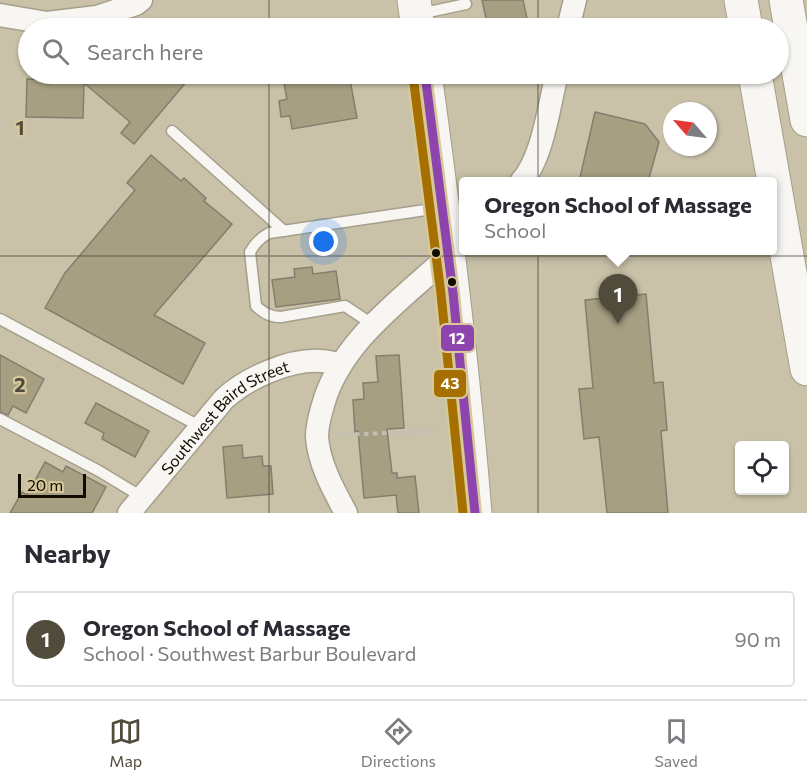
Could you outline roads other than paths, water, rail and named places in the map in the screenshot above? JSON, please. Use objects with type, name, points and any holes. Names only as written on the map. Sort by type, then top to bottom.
[{"type":"main road","points":[[741,0],[744,18]]},
{"type":"main road","points":[[789,4],[807,120]]},
{"type":"main road","points":[[425,84],[442,208],[456,249],[475,513]]},
{"type":"main road","points":[[756,84],[773,177]]},
{"type":"main road","points":[[777,202],[807,369]]},
{"type":"street","points":[[90,18],[136,4],[141,0]]},
{"type":"street","points":[[570,18],[575,0]]},
{"type":"street","points":[[0,15],[18,18]]},
{"type":"street","points":[[525,177],[534,166],[555,84]]},
{"type":"street","points":[[346,513],[326,477],[317,436],[326,393],[340,365],[372,324],[456,249]]},
{"type":"street","name":"Southwest Baird Street","points":[[136,505],[224,399],[237,388],[279,368],[304,362],[320,361],[340,365]]},
{"type":"lane","points":[[416,14],[466,4]]},
{"type":"lane","points":[[172,131],[284,231]]},
{"type":"lane","points":[[372,324],[345,306],[273,317],[256,306],[250,252],[260,238],[269,232],[442,208]]},
{"type":"lane","points":[[0,319],[201,426]]},
{"type":"lane","points":[[0,419],[99,471],[136,505]]},
{"type":"place","name":"Oregon School of Massage","points":[[618,324]]}]
